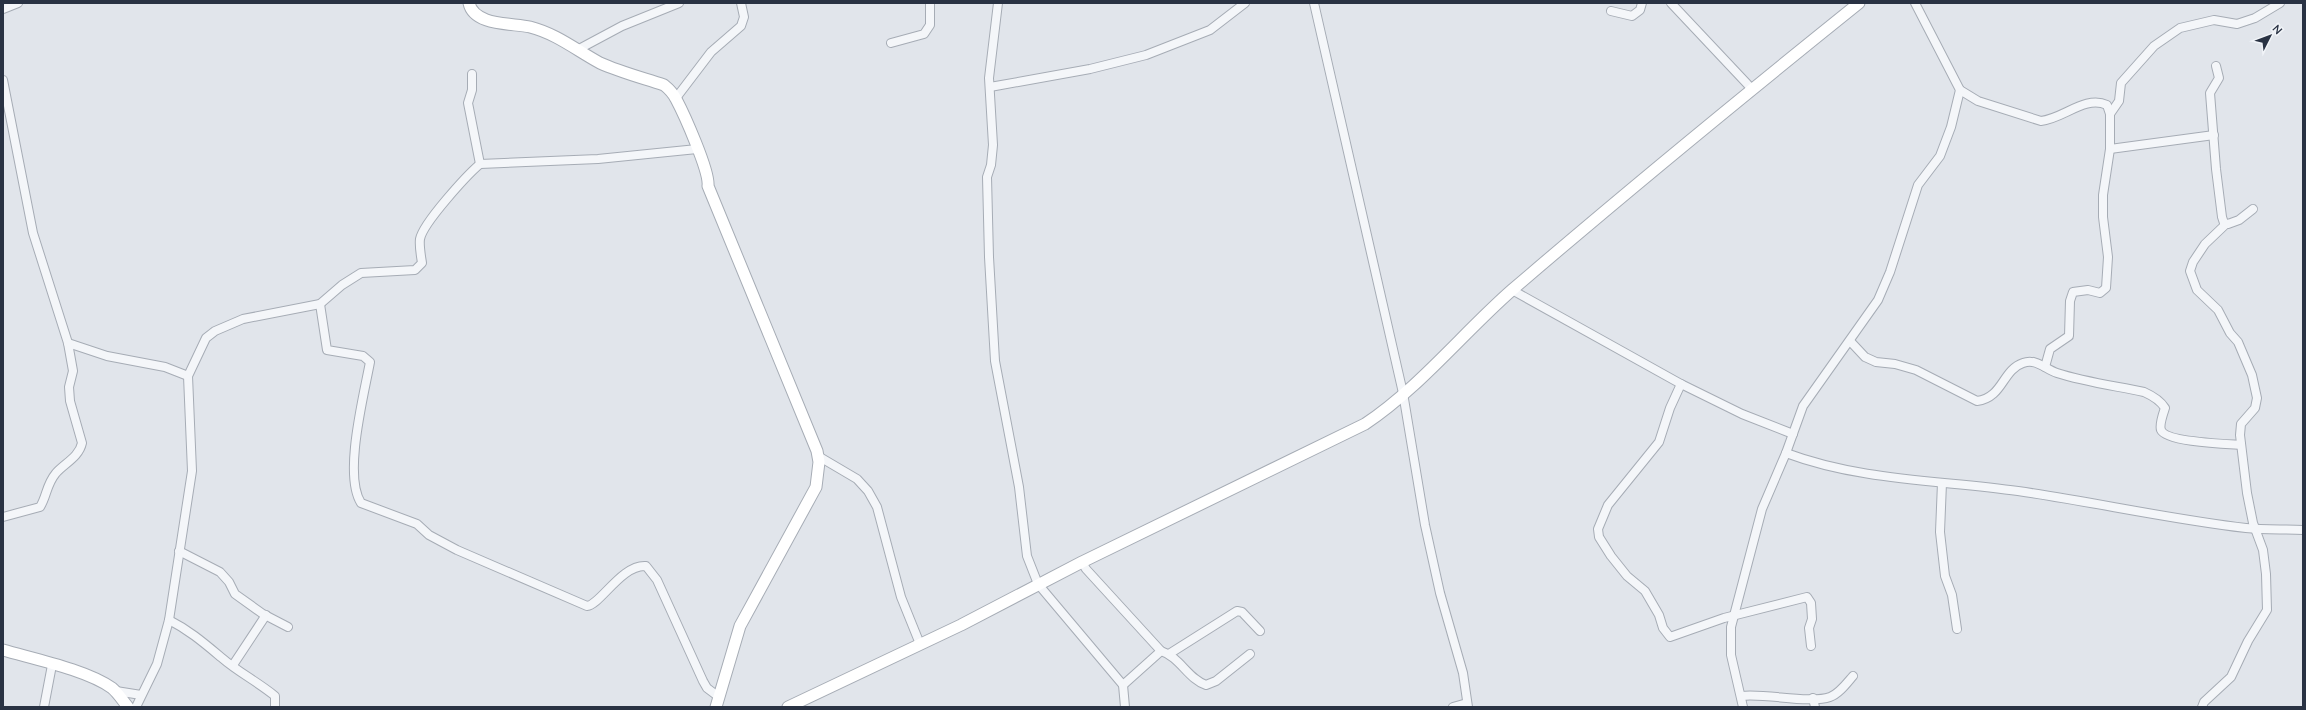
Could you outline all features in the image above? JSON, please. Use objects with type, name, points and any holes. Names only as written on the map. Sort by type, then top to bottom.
[{"type":"street","points":[[3,9],[18,3]]},
{"type":"street","points":[[469,3],[474,13],[481,18],[530,27],[553,34],[602,63],[664,85],[676,98],[709,177],[708,186],[818,456],[816,487],[740,626],[717,702]]},
{"type":"street","points":[[579,49],[622,26],[679,3]]},
{"type":"street","points":[[676,98],[711,52],[741,26],[744,17],[741,3]]},
{"type":"street","points":[[891,43],[924,34],[930,25],[930,3]]},
{"type":"street","points":[[998,3],[989,78],[993,145],[991,165],[987,177],[989,257],[995,361],[1019,487],[1027,556],[1038,584],[1123,685],[1125,707]]},
{"type":"street","points":[[990,86],[1090,69],[1146,55],[1210,30],[1246,3]]},
{"type":"street","points":[[1314,3],[1403,393],[1425,525],[1440,593],[1463,673],[1467,705],[1453,707]]},
{"type":"street","points":[[1611,11],[1632,16],[1640,10],[1642,3]]},
{"type":"street","points":[[1671,3],[1752,89]]},
{"type":"street","points":[[788,707],[920,644],[1082,562],[1365,424],[1391,405],[1512,290],[1752,89],[1859,3]]},
{"type":"street","points":[[1915,3],[1960,90],[1978,101],[2041,121],[2051,120],[2077,108],[2095,102],[2107,105],[2110,114],[2110,149],[2103,195],[2103,217],[2108,257],[2106,288],[2100,293],[2088,290],[2073,292],[2070,301],[2069,336],[2050,349],[2045,367]]},
{"type":"street","points":[[2110,114],[2118,101],[2121,83],[2125,77],[2154,46],[2180,28],[2214,20],[2237,24],[2255,18],[2280,3]]},
{"type":"street","points":[[2216,66],[2219,78],[2210,93],[2216,169],[2222,217],[2226,224]]},
{"type":"street","points":[[472,74],[472,90],[468,103],[480,164]]},
{"type":"street","points":[[3,80],[34,233],[68,343],[73,370],[69,387],[70,401],[81,436],[81,449],[56,474],[44,492],[40,507],[3,517]]},
{"type":"street","points":[[1743,707],[1730,645],[1732,616],[1762,509],[1786,453],[1803,406],[1840,351],[1850,341],[1881,294],[1890,272],[1918,185],[1940,156],[1951,127],[1960,90]]},
{"type":"street","points":[[2110,149],[2214,135]]},
{"type":"street","points":[[136,707],[157,664],[168,620],[192,471],[188,376],[206,338],[215,331],[243,319],[320,304],[347,281],[361,273],[415,270],[422,263],[420,239],[425,228],[466,175],[480,164],[612,158],[697,148]]},
{"type":"street","points":[[2202,707],[2204,702],[2231,677],[2248,641],[2267,610],[2266,574],[2263,550],[2253,523],[2247,494],[2241,445],[2241,424],[2254,408],[2257,398],[2252,375],[2238,342],[2230,333],[2218,310],[2196,290],[2190,271],[2193,262],[2205,244],[2226,224],[2239,220],[2253,209]]},
{"type":"street","points":[[1512,290],[1681,384],[1742,414],[1792,434]]},
{"type":"street","points":[[320,304],[327,350],[363,356],[370,362],[354,466],[355,490],[361,503],[412,521],[429,535],[457,550],[587,606],[596,602],[616,579],[638,567],[646,566],[657,580],[702,681],[717,702]]},
{"type":"street","points":[[1850,341],[1865,357],[1876,362],[1895,364],[1916,370],[1977,400],[1986,400],[1994,394],[2012,371],[2022,363],[2030,361],[2056,373],[2144,392],[2154,396],[2165,408],[2160,428],[2168,435],[2191,440],[2241,445]]},
{"type":"street","points":[[68,343],[107,356],[165,367],[188,376]]},
{"type":"street","points":[[1681,384],[1670,408],[1658,442],[1649,457],[1608,505],[1598,529],[1599,537],[1620,568],[1650,597],[1663,628],[1670,637],[1732,616],[1807,597],[1811,603],[1812,619],[1809,628],[1811,646]]},
{"type":"street","points":[[1786,453],[1809,461],[1870,476],[2019,491],[2130,511],[2248,528],[2303,530]]},
{"type":"street","points":[[818,456],[857,479],[868,491],[878,508],[902,597],[920,644]]},
{"type":"street","points":[[1942,483],[1940,532],[1944,570],[1952,595],[1957,629]]},
{"type":"street","points":[[179,551],[220,572],[230,582],[235,594],[266,615],[288,627]]},
{"type":"street","points":[[1082,562],[1086,569],[1128,617],[1199,683],[1206,685],[1216,681],[1250,654]]},
{"type":"street","points":[[1123,685],[1165,652],[1237,611],[1242,612],[1260,631]]},
{"type":"street","points":[[233,665],[266,615]]},
{"type":"street","points":[[168,620],[194,634],[222,659],[233,665],[275,696],[276,707]]},
{"type":"street","points":[[3,650],[84,675],[116,691],[141,695]]},
{"type":"street","points":[[44,707],[52,665]]},
{"type":"street","points":[[1741,696],[1758,694],[1814,703],[1834,694],[1853,676]]},
{"type":"street","points":[[116,691],[128,707]]}]
